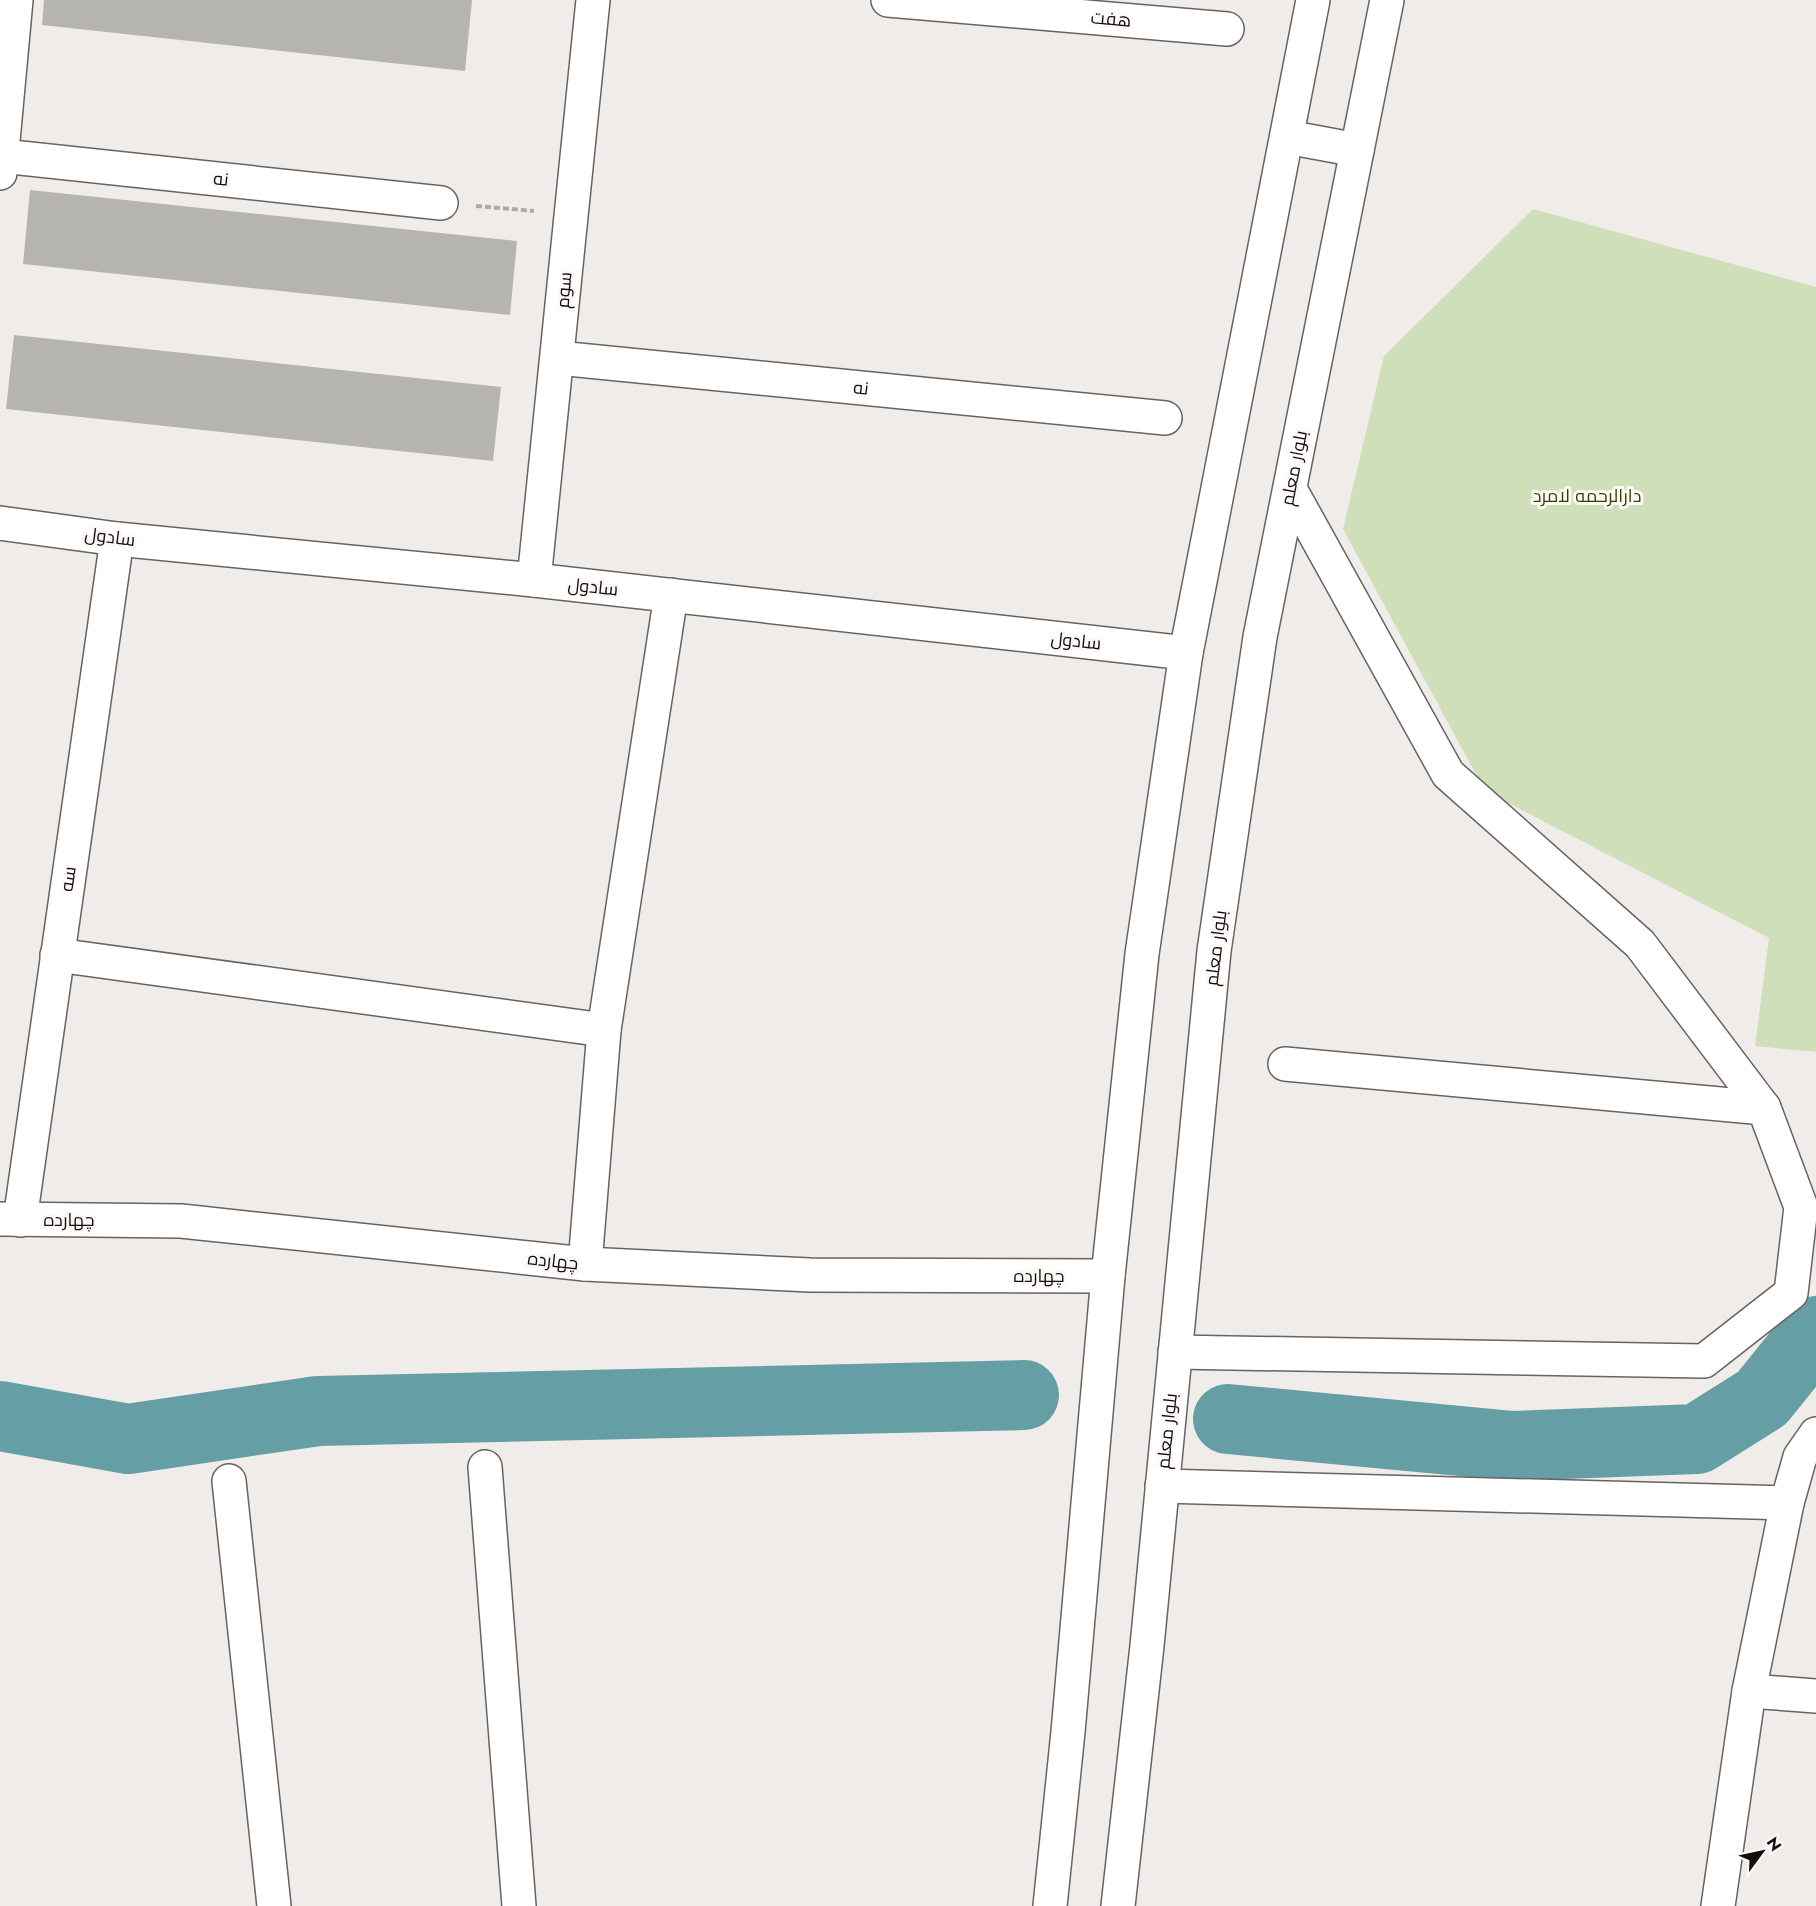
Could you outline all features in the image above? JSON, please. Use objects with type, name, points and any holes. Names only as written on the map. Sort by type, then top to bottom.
[{"type":"street","points":[[1,164],[16,0]]},
{"type":"street","name":"سوم","points":[[534,580],[593,0]]},
{"type":"street","name":"هفت","points":[[888,0],[1227,28]]},
{"type":"street","points":[[1050,1906],[1068,1732],[1108,1276],[1142,954],[1186,653],[1313,0]]},
{"type":"street","name":"بلوار معلم","points":[[1118,1906],[1214,951],[1260,637],[1387,0]]},
{"type":"street","points":[[1287,137],[1357,150]]},
{"type":"street","name":"نه","points":[[1,164],[441,203]]},
{"type":"street","name":"نه","points":[[558,358],[1165,418]]},
{"type":"street","points":[[1175,1352],[1704,1361],[1791,1293],[1802,1207],[1764,1108],[1640,944],[1448,774],[1290,489]]},
{"type":"street","name":"سادول","points":[[0,524],[117,539],[534,580],[1186,653]]},
{"type":"street","name":"سه","points":[[10,1220],[57,955],[117,539]]},
{"type":"street","points":[[585,1264],[604,1030],[671,596]]},
{"type":"street","points":[[57,955],[604,1030]]},
{"type":"street","points":[[1285,1064],[1764,1108]]},
{"type":"street","name":"چهارده","points":[[10,1220],[181,1221],[585,1264],[810,1275],[1108,1276]]},
{"type":"street","points":[[1718,1906],[1749,1691],[1787,1503],[1800,1457],[1816,1434]]},
{"type":"street","points":[[485,1467],[519,1906]]},
{"type":"street","points":[[229,1481],[274,1906]]},
{"type":"street","points":[[1162,1486],[1787,1503]]},
{"type":"street","points":[[1749,1691],[1816,1696]]},
{"type":"path","points":[[441,203],[571,214]]},
{"type":"green space","name":"دارالرحمه لامرد","points":[[1533,209],[1816,287],[1816,1052],[1755,1046],[1769,938],[1485,791],[1343,529],[1384,356]]},
{"type":"building","points":[[44,0],[472,0],[465,71],[42,25]]},
{"type":"building","points":[[30,190],[517,241],[510,315],[23,264]]},
{"type":"building","points":[[14,335],[501,387],[493,461],[6,409]]},
{"type":"waterway","points":[[1228,1419],[1513,1446],[1697,1439],[1762,1398],[1816,1331]]},
{"type":"waterway","points":[[0,1416],[128,1439],[318,1411],[1024,1395]]}]
